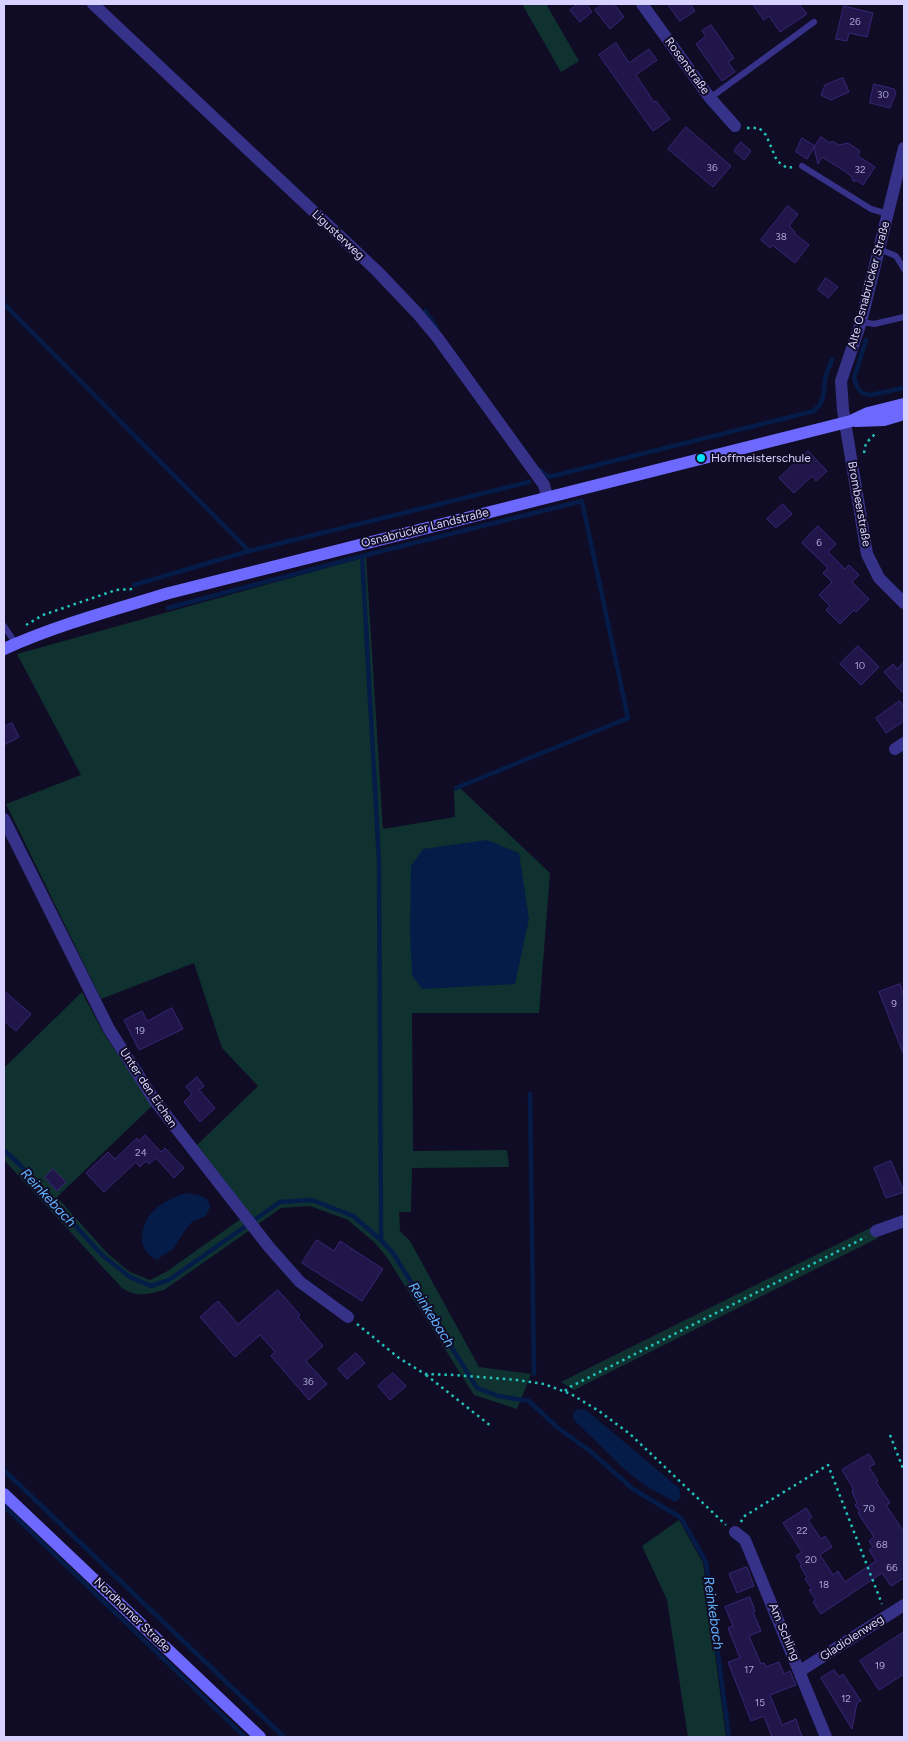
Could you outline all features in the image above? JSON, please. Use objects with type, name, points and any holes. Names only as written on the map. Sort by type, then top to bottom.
[{"type":"street","name":"Ligusterweg","points":[[93,4],[377,271],[417,312],[544,485],[547,496]]},
{"type":"street","name":"Rosenstraße","points":[[642,4],[710,98],[735,126]]},
{"type":"street","name":"Alte Osnabrücker Straße","points":[[848,421],[841,380],[861,322],[904,148]]},
{"type":"street","name":"Osnabrücker Landstraße","points":[[4,649],[75,621],[169,594],[547,496],[848,421],[868,413],[904,404]]},
{"type":"street","name":"Osnabrücker Landstraße","points":[[848,421],[889,419],[904,414]]},
{"type":"street","name":"Brombeerstraße","points":[[848,421],[853,467],[867,554],[878,578],[904,603]]},
{"type":"street","name":"Unter den Eichen","points":[[4,819],[109,1029],[155,1101],[258,1233],[300,1282],[348,1317]]},
{"type":"street","points":[[876,1232],[904,1221]]},
{"type":"street","name":"Nordhorner Straße","points":[[4,1494],[260,1737]]},
{"type":"street","name":"Am Schling","points":[[735,1532],[745,1540],[826,1737]]},
{"type":"street","name":"Gladiolenweg","points":[[800,1671],[904,1605]]},
{"type":"lane","points":[[710,98],[814,22]]},
{"type":"lane","points":[[802,166],[871,209],[888,214]]},
{"type":"lane","points":[[879,249],[896,256],[904,269]]},
{"type":"lane","points":[[861,322],[874,324],[904,317]]},
{"type":"lane","points":[[4,626],[16,644]]},
{"type":"path","points":[[735,126],[740,128],[759,128],[766,135],[777,161],[787,168],[802,166]]},
{"type":"path","points":[[853,467],[864,465],[863,458],[866,444],[876,433],[891,427],[889,419]]},
{"type":"path","points":[[566,1391],[568,1388],[876,1232]]},
{"type":"path","points":[[348,1317],[399,1358],[425,1374],[491,1426]]},
{"type":"path","points":[[425,1374],[517,1380],[544,1384],[566,1391],[599,1411],[630,1434],[735,1532],[743,1516],[828,1465],[887,1616]]},
{"type":"path","points":[[890,1435],[904,1471]]},
{"type":"green space","points":[[522,4],[546,4],[579,61],[561,72]]},
{"type":"green space","points":[[366,557],[383,829],[455,817],[454,791],[460,788],[550,873],[539,1013],[412,1013],[413,1151],[507,1150],[509,1167],[412,1168],[411,1212],[399,1212],[400,1231],[410,1241],[479,1367],[531,1374],[517,1409],[474,1395],[386,1256],[374,1242],[348,1220],[310,1206],[281,1208],[258,1224],[197,1145],[258,1086],[222,1048],[194,963],[101,999],[6,804],[81,775],[17,654]]},
{"type":"green space","points":[[82,992],[103,1032],[152,1106],[57,1197],[108,1254],[130,1272],[150,1280],[166,1272],[242,1218],[250,1230],[164,1290],[138,1294],[122,1288],[4,1160],[4,1068]]},
{"type":"green space","points":[[872,1227],[878,1238],[574,1390],[561,1382]]},
{"type":"green space","points":[[679,1520],[703,1563],[726,1737],[688,1737],[667,1600],[642,1546]]},
{"type":"water","points":[[487,840],[519,853],[529,919],[515,984],[422,989],[412,975],[410,932],[411,866],[423,849]]},
{"type":"water","points":[[185,1193],[202,1196],[208,1200],[210,1207],[206,1216],[192,1222],[174,1248],[157,1260],[143,1246],[143,1230],[146,1222],[155,1209]]},
{"type":"water","points":[[585,1409],[679,1488],[681,1498],[675,1502],[644,1485],[624,1469],[573,1419],[573,1414],[576,1410]]},
{"type":"building","points":[[578,4],[586,4],[592,12],[580,22],[570,10]]},
{"type":"building","points":[[603,4],[614,4],[624,17],[610,29],[595,10]]},
{"type":"building","points":[[668,4],[690,4],[695,11],[680,21]]},
{"type":"building","points":[[753,4],[799,4],[807,14],[780,32],[769,16],[764,20]]},
{"type":"building","points":[[844,6],[873,13],[867,37],[849,33],[847,41],[836,39]]},
{"type":"building","points":[[711,25],[734,58],[728,62],[735,72],[722,81],[696,44],[706,36],[702,31]]},
{"type":"building","points":[[616,43],[629,63],[649,49],[657,60],[636,75],[654,102],[656,101],[670,119],[653,131],[599,55]]},
{"type":"building","points":[[843,78],[849,92],[831,100],[821,95],[825,85]]},
{"type":"building","points":[[874,84],[894,89],[896,93],[890,108],[870,103]]},
{"type":"building","points":[[686,127],[731,166],[713,187],[668,149]]},
{"type":"building","points":[[821,137],[830,143],[832,141],[839,145],[848,143],[860,151],[858,156],[875,167],[863,185],[858,181],[853,181],[852,177],[846,172],[822,157],[818,164],[814,148]]},
{"type":"building","points":[[802,138],[815,146],[807,159],[796,152]]},
{"type":"building","points":[[741,142],[751,151],[744,160],[734,151]]},
{"type":"building","points":[[788,206],[798,214],[789,226],[794,233],[809,245],[795,263],[772,245],[770,248],[761,240]]},
{"type":"building","points":[[826,278],[838,287],[828,298],[818,290]]},
{"type":"building","points":[[808,451],[827,471],[816,481],[812,476],[794,493],[779,478]]},
{"type":"building","points":[[783,504],[792,514],[776,528],[767,519]]},
{"type":"building","points":[[818,526],[836,544],[828,552],[845,569],[849,565],[859,575],[852,582],[869,599],[840,624],[826,610],[830,606],[819,595],[832,582],[823,573],[828,568],[802,543]]},
{"type":"building","points":[[858,646],[879,667],[861,685],[840,664]]},
{"type":"building","points":[[904,662],[904,694],[884,672],[893,664],[897,669]]},
{"type":"building","points":[[900,701],[904,707],[904,721],[886,733],[876,718]]},
{"type":"building","points":[[12,723],[19,737],[4,745],[4,727]]},
{"type":"building","points":[[900,984],[904,997],[903,1053],[879,992]]},
{"type":"building","points":[[4,991],[31,1014],[16,1031],[4,1021]]},
{"type":"building","points":[[172,1008],[183,1029],[139,1050],[124,1020],[142,1011],[147,1021]]},
{"type":"building","points":[[197,1077],[204,1086],[199,1090],[215,1108],[200,1122],[184,1102],[192,1094],[186,1087]]},
{"type":"building","points":[[145,1135],[161,1152],[165,1148],[184,1168],[174,1178],[156,1158],[149,1164],[146,1161],[140,1167],[136,1162],[104,1192],[86,1173],[108,1152],[115,1159],[137,1138],[139,1141]]},
{"type":"building","points":[[891,1161],[904,1192],[886,1198],[874,1168]]},
{"type":"building","points":[[53,1169],[66,1182],[57,1191],[45,1177]]},
{"type":"building","points":[[317,1240],[334,1251],[340,1241],[383,1269],[362,1301],[302,1263]]},
{"type":"building","points":[[278,1290],[323,1346],[306,1361],[327,1384],[309,1400],[271,1356],[275,1352],[260,1335],[235,1357],[200,1317],[218,1301],[238,1324]]},
{"type":"building","points":[[356,1353],[365,1363],[347,1379],[338,1369]]},
{"type":"building","points":[[393,1373],[406,1386],[390,1400],[378,1386]]},
{"type":"building","points":[[869,1454],[875,1464],[869,1467],[878,1481],[876,1482],[890,1503],[886,1505],[904,1532],[904,1578],[891,1586],[882,1573],[821,1614],[813,1602],[816,1600],[809,1590],[812,1589],[805,1579],[807,1577],[796,1556],[802,1552],[783,1523],[806,1508],[812,1517],[808,1520],[821,1539],[825,1536],[832,1547],[820,1555],[833,1575],[838,1571],[845,1582],[876,1561],[869,1550],[873,1547],[869,1541],[874,1537],[858,1513],[860,1512],[855,1505],[857,1503],[852,1492],[853,1488],[842,1470]]},
{"type":"building","points":[[747,1567],[754,1586],[737,1593],[729,1574]]},
{"type":"building","points":[[750,1597],[755,1611],[753,1612],[761,1631],[749,1636],[761,1664],[764,1663],[766,1667],[779,1662],[784,1674],[790,1671],[796,1685],[770,1695],[782,1725],[796,1719],[802,1737],[772,1737],[764,1716],[751,1721],[728,1662],[740,1658],[728,1628],[733,1626],[725,1607]]},
{"type":"building","points":[[904,1632],[904,1674],[879,1690],[860,1661]]},
{"type":"building","points":[[834,1670],[839,1677],[843,1674],[861,1701],[857,1703],[852,1729],[821,1678]]},
{"type":"waterway","points":[[4,304],[249,551]]},
{"type":"waterway","points":[[425,311],[437,328]]},
{"type":"waterway","points":[[866,340],[854,378],[857,387],[862,393],[871,395],[904,388]]},
{"type":"waterway","points":[[540,470],[549,477],[814,411],[821,403],[826,374],[832,360]]},
{"type":"waterway","points":[[134,585],[249,551],[529,482]]},
{"type":"waterway","points":[[168,608],[362,556],[582,501],[628,718],[456,788]]},
{"type":"waterway","points":[[362,556],[379,861],[381,1240]]},
{"type":"waterway","points":[[530,1094],[534,1374]]},
{"type":"waterway","name":"Reinkebach","points":[[4,1150],[103,1256],[130,1277],[151,1286],[169,1280],[280,1202],[312,1200],[353,1216],[393,1253],[477,1388],[498,1396],[529,1401],[558,1428],[590,1451],[633,1489],[681,1518],[706,1562],[729,1737]]},
{"type":"waterway","points":[[5,1471],[284,1737]]},
{"type":"waterway","points":[[4,1506],[245,1737]]},
{"type":"place","name":"Hoffmeisterschule","points":[[701,458]]}]
